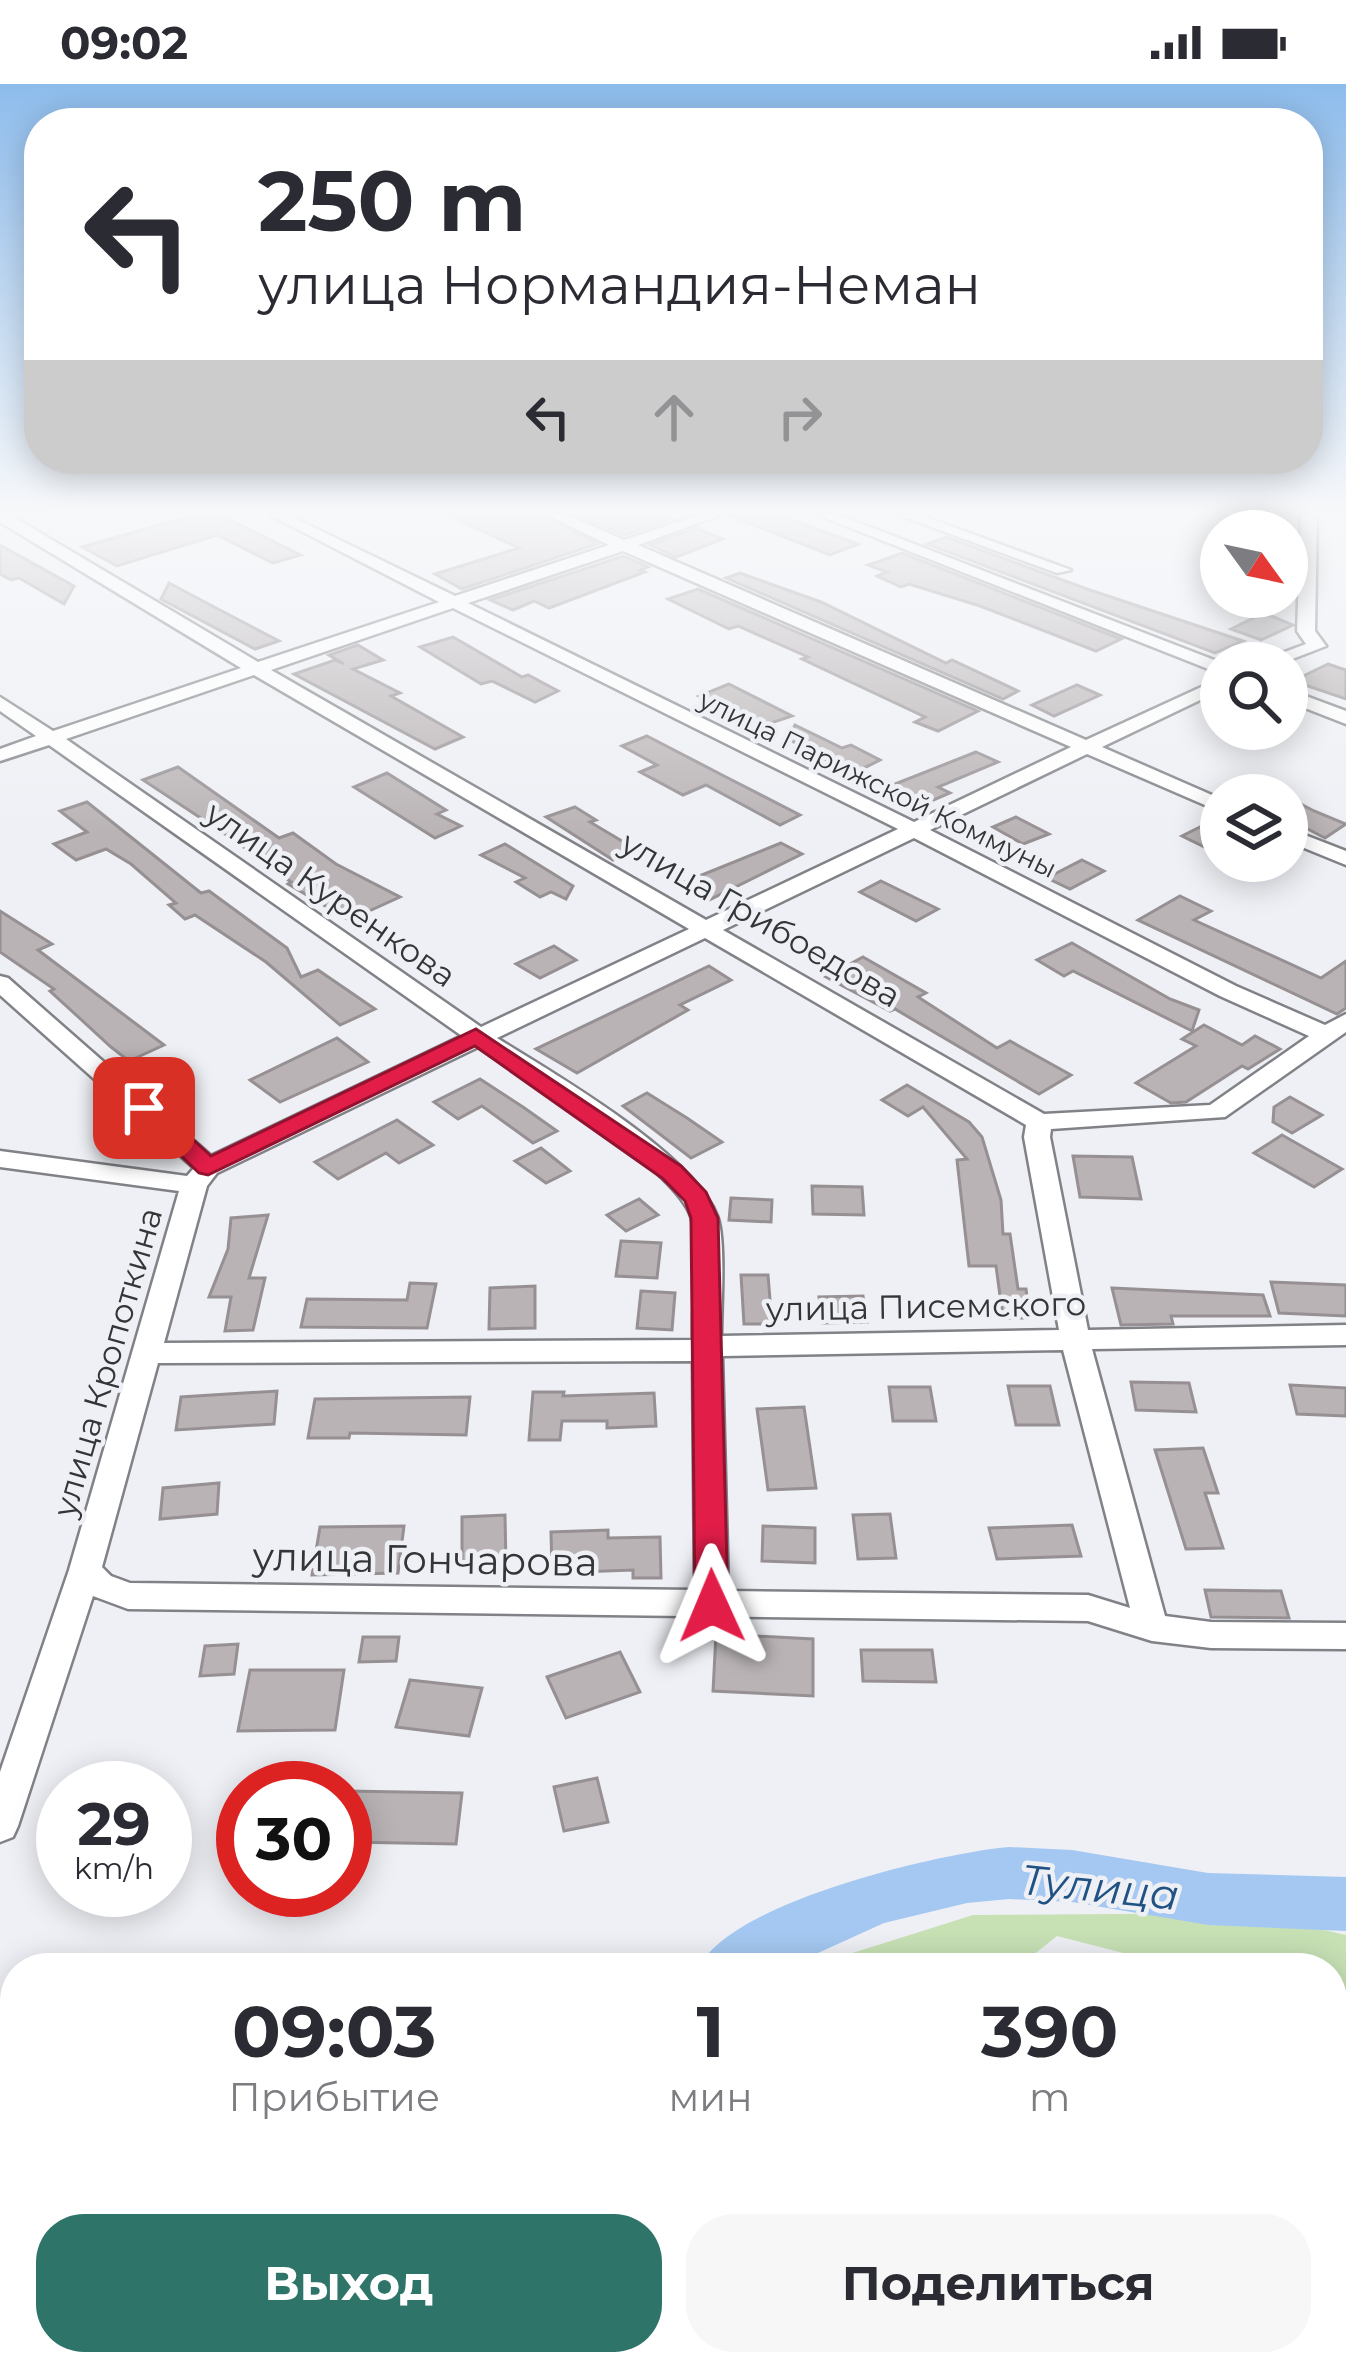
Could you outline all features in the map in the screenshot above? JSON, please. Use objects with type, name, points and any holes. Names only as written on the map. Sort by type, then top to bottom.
[{"type":"street","name":"улица Грибоедова","points":[[178,622],[1039,1122]]},
{"type":"street","points":[[0,754],[397,622]]},
{"type":"street","name":"улица Парижской Коммуны","points":[[487,622],[915,830],[1228,991],[1336,1028]]},
{"type":"street","points":[[797,622],[1200,797]]},
{"type":"street","points":[[1101,622],[1200,661]]},
{"type":"street","points":[[1306,622],[1306,631],[1317,646]]},
{"type":"street","points":[[1308,649],[1342,650]]},
{"type":"street","points":[[0,1159],[201,1176],[476,1036],[1200,692]]},
{"type":"street","points":[[1308,703],[1346,718]]},
{"type":"street","name":"улица Куренкова","points":[[0,704],[672,1172],[697,1198],[705,1218],[712,1606]]},
{"type":"street","points":[[1308,843],[1346,859]]},
{"type":"street","points":[[0,983],[201,1176]]},
{"type":"street","points":[[1152,1628],[1076,1339],[1037,1137],[1039,1122],[1216,1112],[1336,1028]]},
{"type":"street","name":"улица Кропоткина","points":[[0,1826],[85,1570],[201,1176]]},
{"type":"street","name":"улица Писемского","points":[[149,1353],[688,1352],[708,1346],[1346,1335]]},
{"type":"street","name":"улица Гончарова","points":[[85,1570],[99,1585],[128,1596],[1088,1608],[1152,1628],[1211,1635],[1346,1636]]},
{"type":"green space","points":[[1249,1913],[1346,1935],[1346,1953],[1123,1953],[1057,1936],[1036,1953],[853,1953],[973,1915]]},
{"type":"building","points":[[204,622],[243,622],[279,641],[255,649]]},
{"type":"building","points":[[714,622],[773,622],[978,711],[938,731],[915,722],[925,717],[802,659],[808,657],[738,626],[729,629]]},
{"type":"building","points":[[826,622],[862,622],[1018,691],[1003,699]]},
{"type":"building","points":[[1021,622],[1077,622],[1121,639],[1096,651]]},
{"type":"building","points":[[1133,622],[1186,622],[1243,641],[1200,642],[1200,647]]},
{"type":"building","points":[[1246,622],[1293,625],[1261,640],[1231,629]]},
{"type":"building","points":[[453,637],[522,677],[528,675],[558,691],[535,702],[492,681],[481,684],[420,647]]},
{"type":"building","points":[[358,645],[383,660],[353,669],[400,693],[391,696],[463,737],[435,749],[294,674],[335,660],[344,664],[329,655]]},
{"type":"building","points":[[1328,664],[1346,670],[1346,699],[1308,686],[1308,674]]},
{"type":"building","points":[[729,684],[792,716],[762,726],[699,696]]},
{"type":"building","points":[[1077,685],[1100,695],[1054,716],[1032,705]]},
{"type":"building","points":[[795,725],[880,760],[860,770],[843,769],[788,739]]},
{"type":"building","points":[[647,736],[800,815],[780,825],[706,785],[683,795],[640,772],[657,765],[622,746]]},
{"type":"building","points":[[976,752],[998,762],[938,787],[950,793],[924,804],[890,786]]},
{"type":"building","points":[[178,767],[279,838],[293,833],[336,864],[400,897],[349,920],[288,884],[291,882],[234,840],[143,780]]},
{"type":"building","points":[[387,773],[446,810],[437,814],[461,826],[435,838],[354,787]]},
{"type":"building","points":[[87,802],[201,893],[209,891],[287,948],[301,977],[318,970],[375,1009],[340,1025],[266,962],[195,915],[185,919],[169,905],[176,903],[131,864],[106,849],[76,860],[54,844],[87,832],[60,811]]},
{"type":"building","points":[[575,807],[596,820],[590,822],[637,850],[613,860],[546,817]]},
{"type":"building","points":[[1308,808],[1346,824],[1325,838],[1308,829]]},
{"type":"building","points":[[1016,817],[1049,834],[1023,844],[993,827]]},
{"type":"building","points":[[1200,827],[1200,845],[1182,836]]},
{"type":"building","points":[[781,843],[802,854],[707,901],[677,885]]},
{"type":"building","points":[[505,844],[573,886],[566,899],[551,892],[540,897],[516,882],[525,878],[481,855]]},
{"type":"building","points":[[1082,860],[1104,871],[1070,889],[1047,878]]},
{"type":"building","points":[[881,881],[938,909],[916,921],[860,892]]},
{"type":"building","points":[[1180,896],[1211,911],[1194,920],[1321,978],[1346,961],[1346,1008],[1337,1014],[1138,920]]},
{"type":"building","points":[[0,911],[52,944],[38,950],[164,1045],[129,1061],[111,1047],[50,991],[54,989],[0,952]]},
{"type":"building","points":[[1072,943],[1170,999],[1199,1010],[1192,1031],[1073,971],[1064,976],[1037,960]]},
{"type":"building","points":[[554,946],[576,960],[540,978],[516,964]]},
{"type":"building","points":[[863,957],[926,993],[918,997],[997,1048],[1010,1041],[1071,1075],[1039,1094],[895,1009],[890,1011],[826,977]]},
{"type":"building","points":[[709,966],[731,980],[680,1005],[688,1010],[577,1073],[536,1049]]},
{"type":"building","points":[[1204,1025],[1242,1045],[1255,1036],[1280,1049],[1248,1069],[1242,1066],[1186,1102],[1171,1103],[1136,1083],[1196,1046],[1182,1039]]},
{"type":"building","points":[[337,1038],[368,1062],[280,1102],[250,1080]]},
{"type":"building","points":[[480,1079],[557,1131],[533,1143],[482,1106],[458,1119],[434,1102]]},
{"type":"building","points":[[907,1085],[969,1122],[982,1137],[1001,1200],[1003,1234],[1010,1234],[1018,1289],[1026,1289],[1030,1318],[1003,1318],[996,1266],[969,1266],[957,1160],[967,1159],[923,1107],[908,1116],[882,1100]]},
{"type":"building","points":[[647,1093],[722,1142],[691,1158],[623,1106]]},
{"type":"building","points":[[1290,1097],[1322,1115],[1292,1133],[1273,1122],[1274,1107]]},
{"type":"building","points":[[397,1120],[433,1145],[399,1163],[386,1153],[338,1179],[315,1162]]},
{"type":"building","points":[[1282,1135],[1342,1169],[1314,1187],[1254,1153]]},
{"type":"building","points":[[541,1148],[570,1171],[546,1183],[515,1161]]},
{"type":"building","points":[[1073,1156],[1132,1157],[1141,1199],[1080,1197]]},
{"type":"building","points":[[812,1186],[862,1187],[864,1215],[813,1214]]},
{"type":"building","points":[[731,1198],[772,1200],[771,1222],[729,1220]]},
{"type":"building","points":[[639,1199],[658,1215],[626,1231],[607,1215]]},
{"type":"building","points":[[268,1215],[249,1278],[265,1278],[253,1330],[225,1331],[231,1297],[209,1297],[228,1249],[231,1218]]},
{"type":"building","points":[[621,1241],[661,1243],[657,1278],[616,1276]]},
{"type":"building","points":[[741,1275],[768,1275],[772,1324],[744,1324]]},
{"type":"building","points":[[1271,1282],[1346,1285],[1346,1316],[1279,1313]]},
{"type":"building","points":[[410,1283],[436,1284],[427,1328],[301,1327],[307,1299],[407,1300]]},
{"type":"building","points":[[535,1286],[535,1328],[489,1329],[490,1288]]},
{"type":"building","points":[[1112,1288],[1263,1295],[1270,1316],[1171,1316],[1173,1324],[1121,1325]]},
{"type":"building","points":[[641,1291],[675,1293],[672,1330],[637,1328]]},
{"type":"building","points":[[863,1296],[867,1322],[823,1323],[819,1297]]},
{"type":"building","points":[[1131,1382],[1189,1383],[1196,1412],[1136,1410]]},
{"type":"building","points":[[1290,1385],[1346,1388],[1346,1416],[1297,1414]]},
{"type":"building","points":[[1008,1386],[1050,1386],[1059,1425],[1016,1425]]},
{"type":"building","points":[[889,1387],[930,1387],[936,1421],[893,1421]]},
{"type":"building","points":[[277,1391],[274,1424],[176,1430],[181,1397]]},
{"type":"building","points":[[533,1392],[564,1392],[563,1396],[654,1393],[656,1426],[607,1428],[607,1421],[562,1421],[560,1440],[529,1440]]},
{"type":"building","points":[[470,1397],[466,1435],[350,1433],[349,1438],[308,1438],[315,1399]]},
{"type":"building","points":[[804,1407],[816,1488],[768,1490],[757,1409]]},
{"type":"building","points":[[1203,1448],[1218,1493],[1205,1493],[1223,1548],[1186,1549],[1155,1450]]},
{"type":"building","points":[[219,1483],[217,1514],[160,1519],[163,1488]]},
{"type":"building","points":[[890,1514],[896,1558],[858,1559],[853,1515]]},
{"type":"building","points":[[505,1515],[506,1565],[462,1568],[462,1517]]},
{"type":"building","points":[[1072,1525],[1081,1556],[997,1559],[989,1528]]},
{"type":"building","points":[[404,1526],[398,1573],[312,1575],[320,1527]]},
{"type":"building","points":[[763,1526],[815,1528],[815,1563],[762,1561]]},
{"type":"building","points":[[608,1530],[608,1538],[660,1537],[661,1578],[633,1578],[633,1570],[552,1573],[551,1532]]},
{"type":"building","points":[[1205,1590],[1281,1591],[1289,1618],[1211,1617]]},
{"type":"building","points":[[716,1634],[813,1639],[813,1696],[713,1691]]},
{"type":"building","points":[[363,1637],[399,1637],[396,1661],[359,1662]]},
{"type":"building","points":[[238,1644],[234,1674],[200,1676],[205,1646]]},
{"type":"building","points":[[861,1650],[932,1650],[936,1682],[863,1681]]},
{"type":"building","points":[[620,1652],[640,1692],[566,1718],[547,1677]]},
{"type":"building","points":[[250,1670],[344,1670],[335,1730],[238,1731]]},
{"type":"building","points":[[410,1680],[482,1688],[469,1736],[396,1727]]},
{"type":"building","points":[[597,1778],[608,1822],[564,1831],[554,1787]]},
{"type":"building","points":[[372,1791],[462,1793],[456,1844],[372,1842]]},
{"type":"waterway","name":"Тулица","points":[[758,1953],[884,1896],[967,1877],[1009,1873],[1091,1879],[1208,1899],[1346,1904]]},
{"type":"route","points":[[144,1108],[208,1167],[476,1036],[672,1172],[697,1198],[705,1218],[712,1606]]}]
